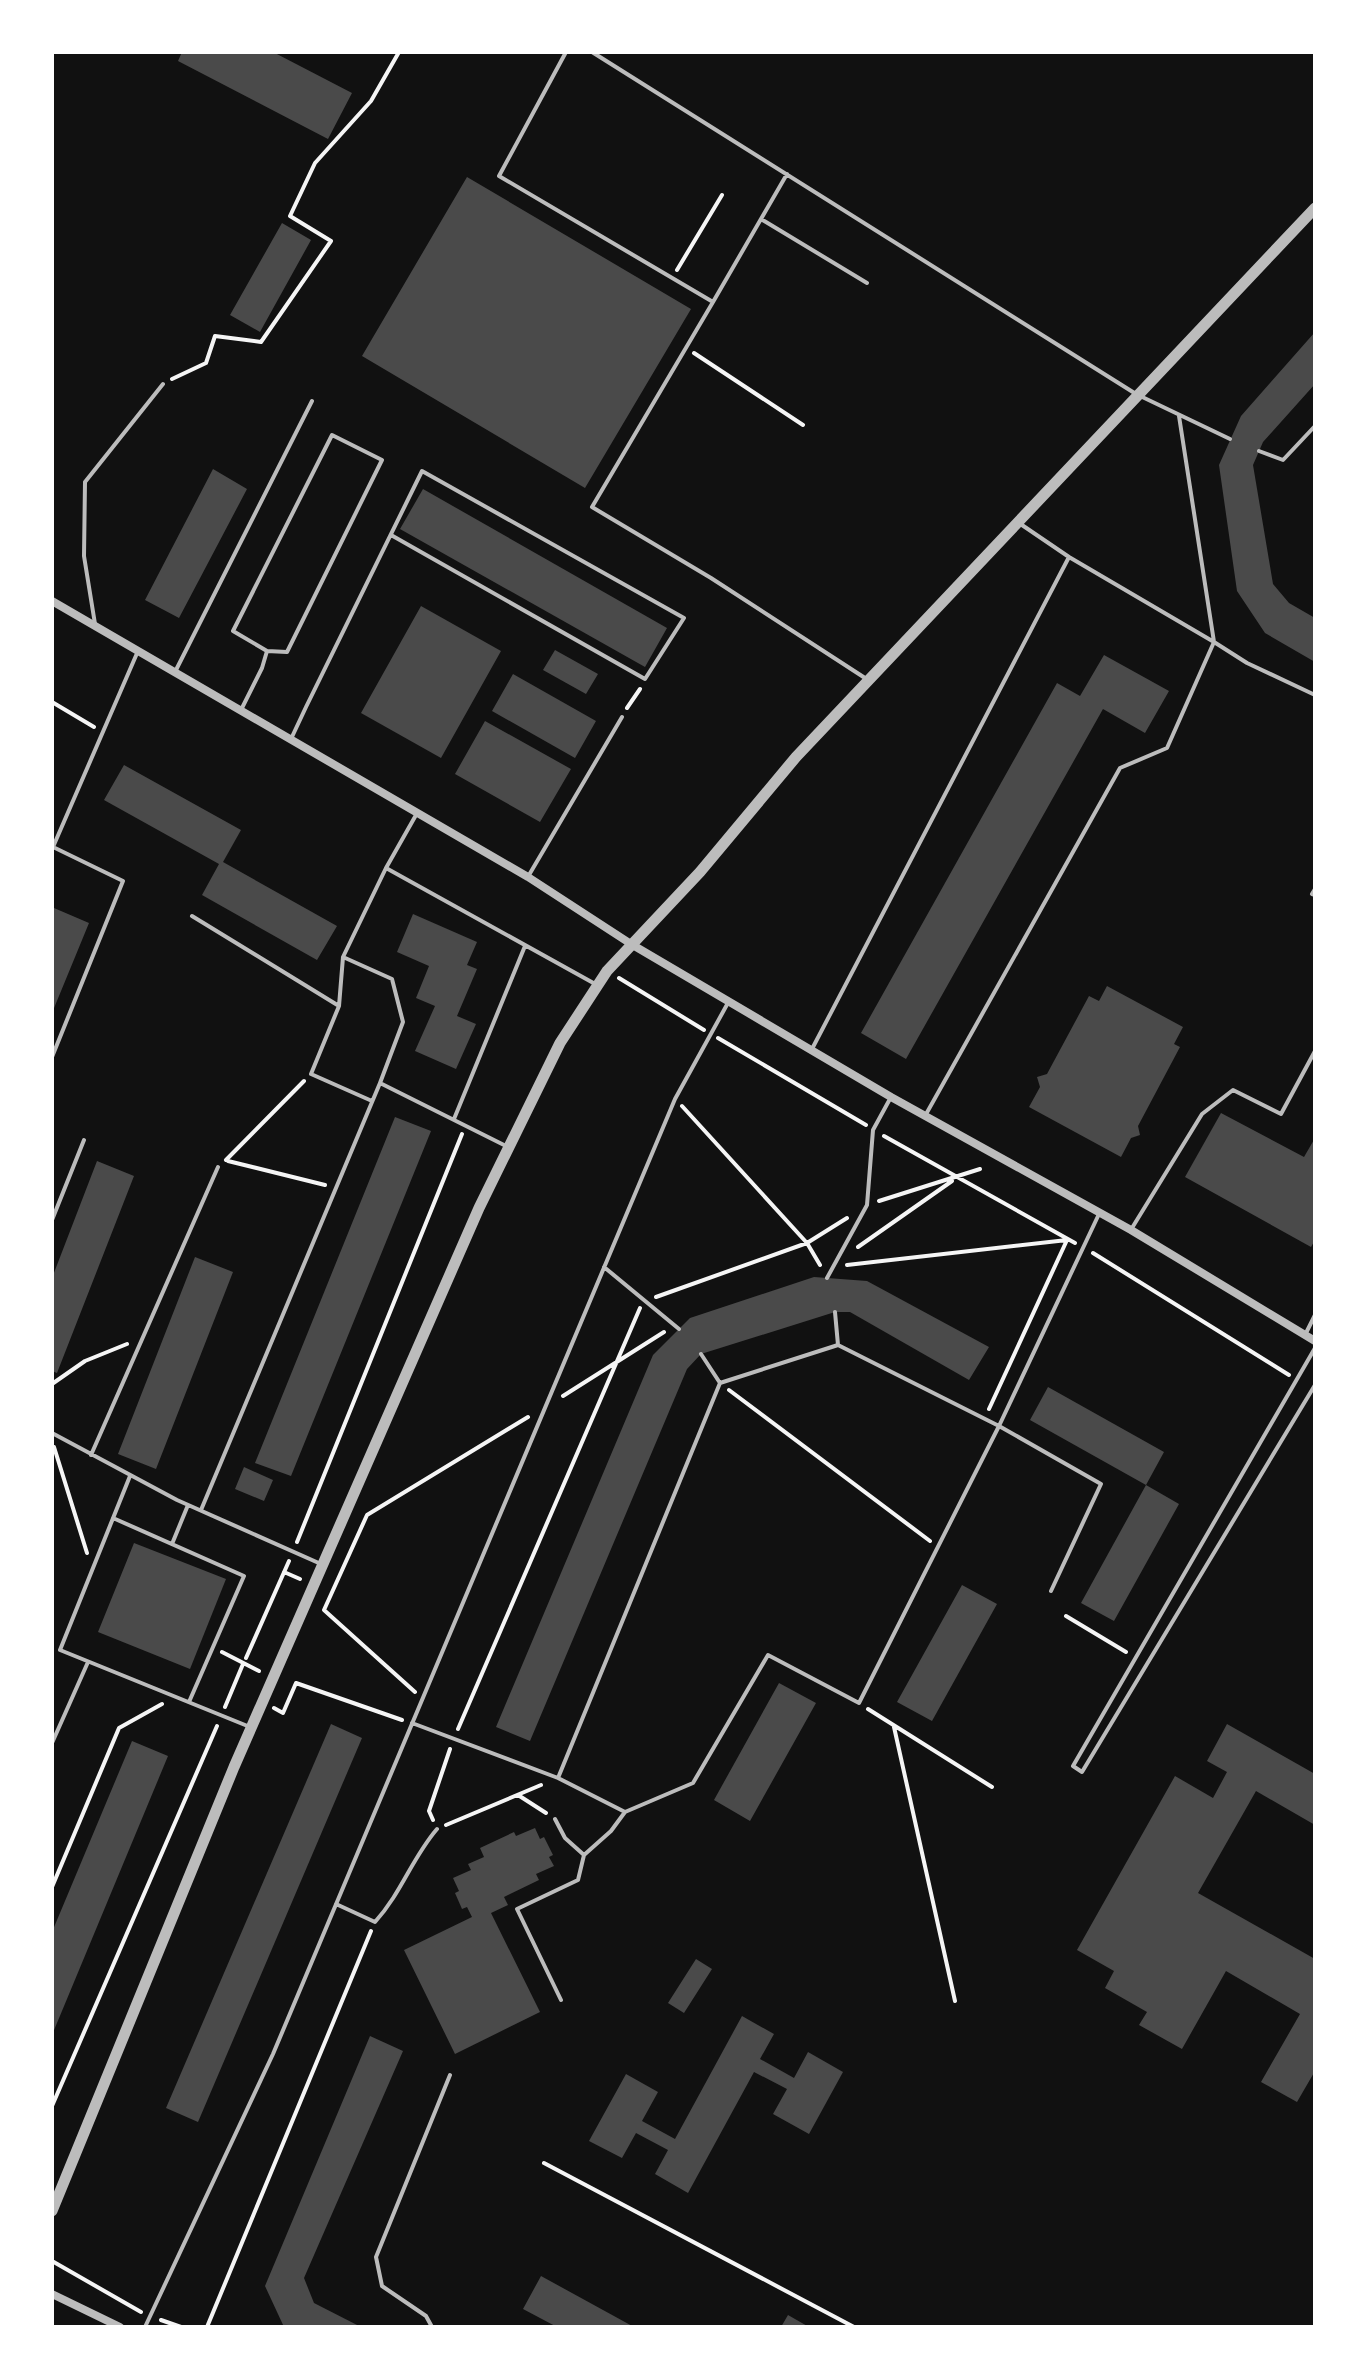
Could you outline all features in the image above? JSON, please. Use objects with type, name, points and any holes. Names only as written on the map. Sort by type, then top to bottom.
[{"type":"street","points":[[52,2211],[252,1728],[479,1208],[551,1058],[607,971],[700,872],[796,757],[1315,208]]},
{"type":"street","points":[[52,601],[528,877],[631,944],[891,1097],[1100,1212],[1315,1341]]},
{"type":"street","points":[[52,2294],[120,2327]]},
{"type":"lane","points":[[566,52],[499,176],[713,302]]},
{"type":"lane","points":[[592,52],[1136,394],[1230,439]]},
{"type":"lane","points":[[787,174],[592,507],[711,578],[867,679]]},
{"type":"lane","points":[[761,219],[867,283]]},
{"type":"lane","points":[[96,626],[84,556],[85,482],[163,384]]},
{"type":"lane","points":[[175,672],[312,401]]},
{"type":"lane","points":[[925,1116],[1120,768],[1167,748],[1214,642],[1179,416]]},
{"type":"lane","points":[[1259,451],[1283,460],[1315,426]]},
{"type":"lane","points":[[332,435],[382,460],[287,652],[267,651],[233,631],[332,435]]},
{"type":"lane","points":[[291,739],[422,471],[684,618],[645,679],[391,535]]},
{"type":"lane","points":[[1016,521],[1069,557],[1247,663],[1315,695]]},
{"type":"lane","points":[[812,1049],[1069,557]]},
{"type":"lane","points":[[52,1057],[123,881],[52,848],[138,651]]},
{"type":"lane","points":[[241,710],[267,651]]},
{"type":"lane","points":[[528,877],[622,717]]},
{"type":"lane","points":[[372,1101],[311,1074],[339,1006],[343,957],[417,812]]},
{"type":"lane","points":[[386,868],[599,985]]},
{"type":"lane","points":[[1315,889],[1312,894],[1315,895]]},
{"type":"lane","points":[[192,916],[339,1006]]},
{"type":"lane","points":[[454,1119],[525,946]]},
{"type":"lane","points":[[201,1510],[403,1022],[392,979],[343,957]]},
{"type":"lane","points":[[145,2327],[273,2054],[675,1099],[729,1001]]},
{"type":"lane","points":[[1131,1230],[1202,1114],[1233,1090],[1281,1114],[1315,1051]]},
{"type":"lane","points":[[380,1083],[508,1147]]},
{"type":"lane","points":[[827,1278],[867,1205],[873,1130],[891,1097]]},
{"type":"lane","points":[[52,1220],[84,1140]]},
{"type":"lane","points":[[91,1455],[218,1167]]},
{"type":"lane","points":[[561,2000],[517,1909],[578,1880],[584,1855],[611,1831],[625,1812],[693,1783],[768,1655],[859,1703],[999,1426],[1100,1212]]},
{"type":"lane","points":[[604,1267],[676,1327]]},
{"type":"lane","points":[[835,1312],[838,1345]]},
{"type":"lane","points":[[1305,1335],[1315,1315]]},
{"type":"lane","points":[[558,1778],[720,1383],[838,1345],[999,1426],[1101,1484],[1051,1591]]},
{"type":"lane","points":[[1315,1348],[1073,1766],[1082,1772],[1315,1385]]},
{"type":"lane","points":[[701,1354],[720,1383]]},
{"type":"lane","points":[[52,1433],[188,1505],[323,1565]]},
{"type":"lane","points":[[130,1476],[60,1650],[252,1728]]},
{"type":"lane","points":[[172,1544],[188,1505]]},
{"type":"lane","points":[[113,1518],[244,1576],[189,1702]]},
{"type":"lane","points":[[52,1743],[88,1662]]},
{"type":"lane","points":[[412,1723],[558,1778],[625,1812]]},
{"type":"lane","points":[[555,1819],[565,1838],[584,1855]]},
{"type":"lane","points":[[336,1904],[375,1922],[393,1902],[421,1848],[437,1829]]},
{"type":"lane","points":[[432,2327],[426,2316],[382,2286],[376,2257],[450,2075]]},
{"type":"path","points":[[163,384],[206,363],[215,336],[261,342],[331,241],[290,216],[315,163],[371,101],[399,52]]},
{"type":"path","points":[[672,278],[722,195]]},
{"type":"path","points":[[686,348],[803,425]]},
{"type":"path","points":[[622,717],[645,679]]},
{"type":"path","points":[[52,702],[103,732]]},
{"type":"path","points":[[607,971],[873,1130],[1083,1248],[1298,1380]]},
{"type":"path","points":[[311,1074],[226,1160],[336,1188]]},
{"type":"path","points":[[675,1099],[807,1243],[827,1278]]},
{"type":"path","points":[[52,2106],[284,1572],[466,1125]]},
{"type":"path","points":[[857,1249],[957,1177],[980,1169]]},
{"type":"path","points":[[847,1265],[1067,1240],[986,1416]]},
{"type":"path","points":[[558,1778],[437,1829],[429,1811],[454,1739],[643,1302],[807,1243]]},
{"type":"path","points":[[422,1698],[324,1610],[367,1515],[676,1327]]},
{"type":"path","points":[[52,1384],[85,1361],[141,1338]]},
{"type":"path","points":[[720,1383],[932,1542]]},
{"type":"path","points":[[52,1439],[92,1571]]},
{"type":"path","points":[[284,1572],[300,1579],[297,1588]]},
{"type":"path","points":[[1066,1616],[1136,1658]]},
{"type":"path","points":[[222,1653],[253,1666]]},
{"type":"path","points":[[272,1708],[283,1713],[296,1683],[412,1723]]},
{"type":"path","points":[[52,1887],[119,1728],[175,1697]]},
{"type":"path","points":[[859,1703],[992,1787]]},
{"type":"path","points":[[894,1727],[955,2001]]},
{"type":"path","points":[[518,1795],[555,1819]]},
{"type":"path","points":[[207,2327],[375,1922]]},
{"type":"path","points":[[544,2163],[854,2327]]},
{"type":"path","points":[[52,2261],[151,2316],[181,2327]]},
{"type":"building","points":[[182,52],[273,52],[352,93],[328,139],[178,61]]},
{"type":"building","points":[[467,177],[691,309],[585,488],[362,356]]},
{"type":"building","points":[[282,223],[311,240],[260,332],[230,315]]},
{"type":"building","points":[[1315,332],[1315,384],[1263,442],[1253,465],[1273,584],[1289,603],[1315,618],[1315,662],[1265,633],[1237,591],[1219,465],[1241,416]]},
{"type":"building","points":[[213,469],[247,489],[179,618],[145,600]]},
{"type":"building","points":[[423,489],[667,628],[645,667],[400,529]]},
{"type":"building","points":[[421,606],[501,651],[441,758],[361,713]]},
{"type":"building","points":[[555,650],[598,674],[586,694],[543,670]]},
{"type":"building","points":[[1104,655],[1169,691],[1145,733],[1103,709],[906,1059],[861,1033],[1057,683],[1080,696]]},
{"type":"building","points":[[513,674],[596,721],[575,758],[492,711]]},
{"type":"building","points":[[485,721],[571,769],[540,822],[455,774]]},
{"type":"building","points":[[124,765],[241,830],[223,862],[337,926],[317,960],[202,895],[219,864],[104,800]]},
{"type":"building","points":[[54,908],[89,923],[52,1013],[52,912]]},
{"type":"building","points":[[413,914],[477,942],[467,965],[477,969],[457,1016],[476,1024],[456,1069],[415,1051],[435,1006],[416,998],[429,966],[397,952]]},
{"type":"building","points":[[1107,986],[1183,1027],[1174,1044],[1180,1047],[1138,1126],[1140,1135],[1131,1138],[1121,1157],[1029,1107],[1040,1087],[1037,1077],[1047,1074],[1089,996],[1099,1001]]},
{"type":"building","points":[[1221,1113],[1304,1157],[1315,1138],[1315,1240],[1311,1247],[1185,1177]]},
{"type":"building","points":[[395,1117],[431,1131],[291,1476],[255,1463]]},
{"type":"building","points":[[97,1161],[134,1176],[57,1373],[52,1371],[52,1278]]},
{"type":"building","points":[[195,1257],[233,1272],[156,1469],[118,1454]]},
{"type":"building","points":[[814,1277],[867,1281],[989,1347],[969,1380],[850,1312],[835,1312],[701,1354],[687,1369],[530,1741],[496,1727],[653,1355],[690,1318]]},
{"type":"building","points":[[1048,1387],[1164,1452],[1146,1485],[1030,1420]]},
{"type":"building","points":[[244,1467],[273,1480],[264,1501],[235,1489]]},
{"type":"building","points":[[1146,1485],[1179,1504],[1114,1621],[1081,1603]]},
{"type":"building","points":[[134,1543],[226,1579],[190,1669],[98,1632]]},
{"type":"building","points":[[962,1585],[997,1604],[932,1721],[897,1702]]},
{"type":"building","points":[[779,1683],[816,1703],[750,1821],[714,1800]]},
{"type":"building","points":[[331,1724],[362,1738],[198,2122],[166,2108]]},
{"type":"building","points":[[1227,1724],[1315,1774],[1315,1825],[1256,1791],[1198,1893],[1315,1959],[1315,2071],[1297,2102],[1261,2082],[1300,2014],[1226,1971],[1182,2049],[1139,2025],[1147,2012],[1105,1988],[1114,1971],[1077,1950],[1175,1776],[1213,1798],[1227,1772],[1207,1761]]},
{"type":"building","points":[[132,1741],[168,1756],[52,2035],[52,1932]]},
{"type":"building","points":[[535,1828],[540,1839],[544,1837],[553,1855],[549,1857],[554,1866],[536,1874],[539,1880],[504,1897],[508,1905],[491,1913],[540,2012],[455,2054],[404,1950],[472,1917],[467,1907],[462,1909],[453,1878],[471,1870],[468,1864],[484,1857],[480,1848],[514,1832],[516,1836]]},
{"type":"building","points":[[696,1959],[712,1969],[684,2013],[668,2003]]},
{"type":"building","points":[[742,2016],[774,2034],[760,2059],[794,2078],[808,2052],[843,2072],[809,2134],[773,2114],[787,2089],[754,2072],[688,2193],[655,2174],[668,2150],[636,2133],[622,2158],[589,2141],[626,2074],[658,2092],[642,2121],[675,2139]]},
{"type":"building","points":[[370,2036],[403,2051],[304,2278],[314,2303],[361,2327],[284,2327],[265,2286]]},
{"type":"building","points":[[541,2276],[634,2327],[557,2327],[523,2309]]},
{"type":"building","points":[[788,2315],[809,2327],[781,2327]]}]
